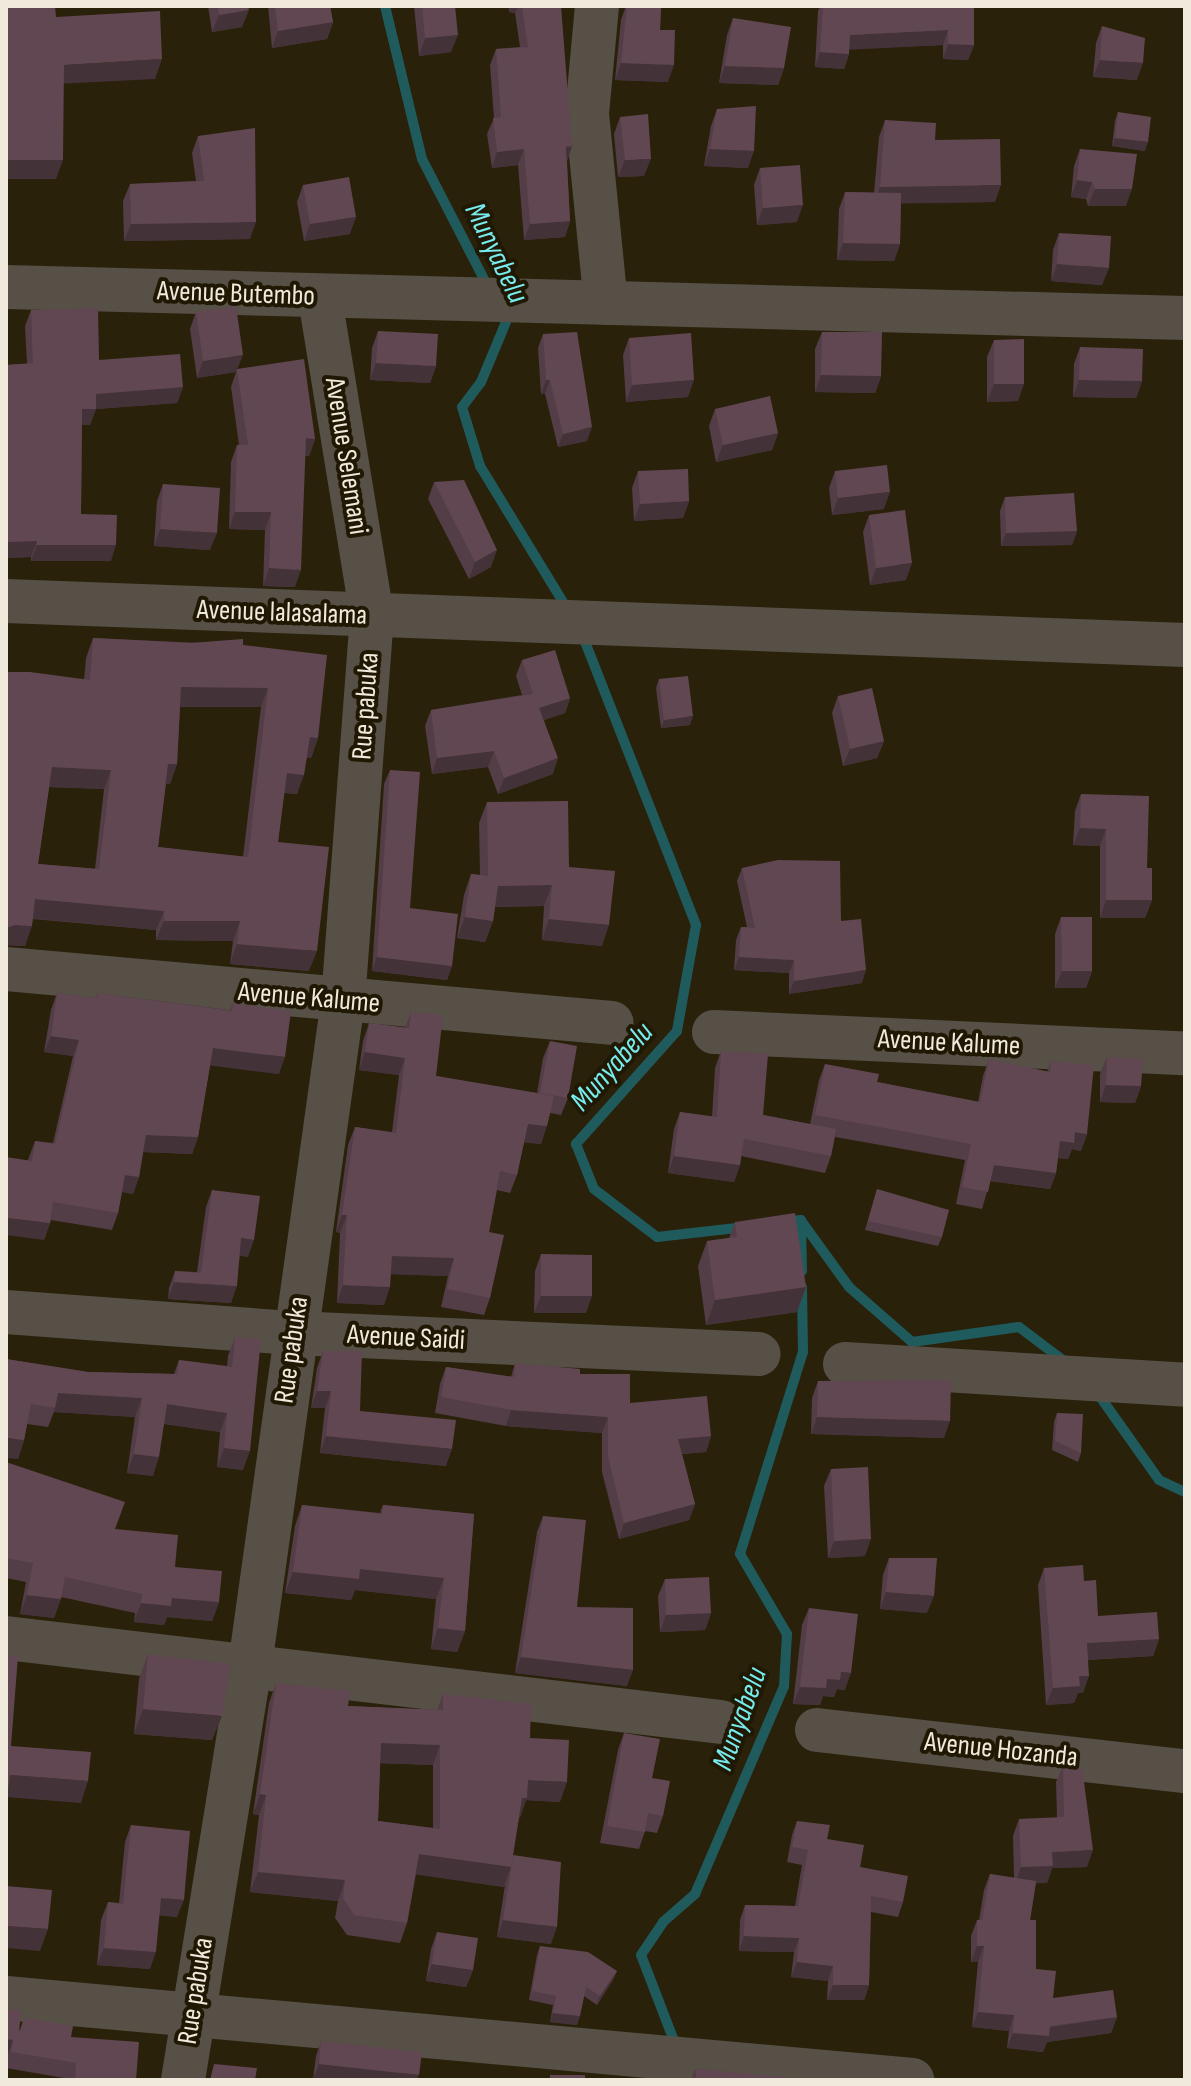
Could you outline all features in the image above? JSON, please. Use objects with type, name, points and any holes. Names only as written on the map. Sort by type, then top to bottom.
[{"type":"street","points":[[597,6],[587,114],[606,303]]},
{"type":"street","name":"Avenue Butembo","points":[[6,287],[1185,317]]},
{"type":"street","name":"Avenue Selemani","points":[[320,297],[372,616]]},
{"type":"street","points":[[1185,317],[1185,339]]},
{"type":"street","name":"Avenue lalasalama","points":[[6,601],[1185,645]]},
{"type":"street","name":"Rue pabuka","points":[[183,2080],[250,1665],[294,1333],[343,1001],[372,616]]},
{"type":"street","name":"Avenue Kalume","points":[[6,969],[612,1023]]},
{"type":"street","name":"Avenue Kalume","points":[[714,1032],[1185,1053]]},
{"type":"street","name":"Avenue Saidi","points":[[6,1312],[294,1333],[759,1354]]},
{"type":"street","points":[[845,1364],[1185,1385]]},
{"type":"street","points":[[6,1638],[721,1722]]},
{"type":"street","name":"Avenue Hozanda","points":[[817,1730],[1185,1771]]},
{"type":"street","points":[[6,1998],[192,2017],[670,2055],[912,2080]]},
{"type":"building","points":[[6,6],[55,6],[56,17],[160,11],[162,59],[64,65],[63,160],[6,160]]},
{"type":"building","points":[[217,6],[248,6],[249,10],[219,15]]},
{"type":"building","points":[[275,6],[330,6],[333,22],[278,31]]},
{"type":"building","points":[[422,6],[455,6],[458,35],[425,38]]},
{"type":"building","points":[[522,6],[561,6],[572,146],[566,147],[570,221],[530,224],[524,149],[497,152],[493,118],[501,117],[496,49],[528,47]]},
{"type":"building","points":[[627,6],[661,6],[660,30],[675,30],[674,65],[621,63]]},
{"type":"building","points":[[823,6],[974,6],[974,45],[948,44],[948,30],[850,35],[849,54],[820,52]]},
{"type":"building","points":[[733,18],[791,27],[784,68],[725,66]]},
{"type":"building","points":[[1102,26],[1145,38],[1143,63],[1100,60]]},
{"type":"building","points":[[756,106],[754,151],[710,149],[717,109]]},
{"type":"building","points":[[1118,112],[1151,117],[1148,142],[1115,138]]},
{"type":"building","points":[[648,114],[651,159],[625,160],[620,117]]},
{"type":"building","points":[[885,120],[936,123],[935,140],[1000,139],[1001,185],[880,187]]},
{"type":"building","points":[[255,128],[256,222],[131,224],[130,184],[204,181],[198,136]]},
{"type":"building","points":[[1080,149],[1137,154],[1132,189],[1095,189],[1092,182],[1077,180]]},
{"type":"building","points":[[800,165],[803,205],[763,208],[760,168]]},
{"type":"building","points":[[349,177],[356,217],[310,224],[303,185]]},
{"type":"building","points":[[845,192],[901,193],[900,244],[843,243]]},
{"type":"building","points":[[1059,233],[1111,236],[1109,268],[1057,264]]},
{"type":"building","points":[[236,306],[243,355],[203,361],[196,312]]},
{"type":"building","points":[[98,308],[99,360],[180,354],[183,387],[96,394],[96,409],[82,409],[81,514],[117,515],[116,545],[6,542],[6,365],[33,363],[31,310]]},
{"type":"building","points":[[378,331],[438,334],[436,366],[376,363]]},
{"type":"building","points":[[577,332],[592,427],[563,434],[550,380],[546,380],[543,334]]},
{"type":"building","points":[[822,332],[882,332],[881,376],[821,375]]},
{"type":"building","points":[[691,333],[694,380],[632,385],[629,338]]},
{"type":"building","points":[[1024,339],[1024,384],[994,384],[994,340]]},
{"type":"building","points":[[1080,347],[1143,349],[1142,381],[1079,380]]},
{"type":"building","points":[[304,359],[315,439],[306,438],[301,570],[269,568],[271,512],[235,512],[237,445],[248,445],[237,369]]},
{"type":"building","points":[[770,396],[778,433],[723,445],[715,409]]},
{"type":"building","points":[[887,465],[890,492],[838,498],[835,471]]},
{"type":"building","points":[[688,469],[689,501],[640,504],[638,471]]},
{"type":"building","points":[[464,480],[497,550],[475,562],[434,482]]},
{"type":"building","points":[[163,484],[220,488],[217,533],[160,529]]},
{"type":"building","points":[[1074,493],[1077,531],[1006,533],[1005,497]]},
{"type":"building","points":[[905,510],[912,563],[876,568],[869,515]]},
{"type":"building","points":[[93,638],[190,643],[243,639],[243,645],[327,655],[318,738],[310,737],[304,775],[287,773],[278,842],[329,847],[317,951],[237,944],[240,921],[164,921],[164,911],[35,899],[32,926],[6,928],[6,672],[90,680]],"holes":[[[181,687],[268,688],[248,857],[158,847],[168,764],[177,764]],[[52,767],[111,770],[99,869],[38,864]]]},
{"type":"building","points":[[555,650],[570,698],[539,708],[558,758],[504,778],[494,751],[437,758],[431,710],[533,694],[522,660]]},
{"type":"building","points":[[688,676],[693,716],[664,720],[659,679]]},
{"type":"building","points":[[872,688],[884,741],[850,749],[838,696]]},
{"type":"building","points":[[390,770],[420,772],[410,908],[458,914],[452,966],[377,957]]},
{"type":"building","points":[[1081,794],[1149,796],[1147,868],[1152,868],[1152,900],[1106,900],[1106,829],[1080,828]]},
{"type":"building","points":[[568,801],[569,867],[615,871],[609,925],[549,919],[552,885],[498,886],[493,921],[465,917],[471,874],[488,876],[487,802]]},
{"type":"building","points":[[778,860],[840,861],[841,921],[861,919],[866,970],[794,981],[794,960],[739,957],[741,927],[755,928],[742,868]]},
{"type":"building","points":[[1061,917],[1092,917],[1092,971],[1062,971]]},
{"type":"building","points":[[57,993],[97,998],[98,993],[232,1011],[233,1003],[291,1011],[285,1057],[213,1048],[198,1137],[146,1135],[139,1177],[125,1175],[118,1213],[53,1202],[50,1223],[6,1218],[6,1157],[32,1161],[35,1141],[55,1144],[79,1040],[51,1036]]},
{"type":"building","points":[[411,1012],[443,1015],[436,1076],[554,1096],[547,1126],[528,1124],[517,1175],[500,1171],[489,1232],[504,1235],[490,1298],[447,1289],[454,1258],[392,1256],[390,1287],[343,1285],[347,1215],[342,1215],[355,1127],[396,1133],[405,1058],[365,1052],[369,1023],[409,1028]]},
{"type":"building","points":[[550,1041],[577,1046],[568,1098],[540,1093]]},
{"type":"building","points":[[721,1051],[768,1054],[763,1115],[836,1129],[831,1156],[744,1139],[740,1165],[674,1156],[680,1112],[717,1117]]},
{"type":"building","points":[[1107,1057],[1143,1059],[1141,1086],[1106,1085]]},
{"type":"building","points":[[989,1059],[1050,1072],[1051,1061],[1094,1065],[1087,1134],[1075,1132],[1074,1143],[1060,1141],[1056,1173],[994,1165],[988,1192],[962,1187],[971,1144],[815,1115],[825,1064],[879,1074],[877,1082],[980,1102]]},
{"type":"building","points":[[877,1189],[949,1210],[942,1237],[868,1221]]},
{"type":"building","points":[[212,1190],[260,1196],[254,1240],[241,1238],[237,1286],[174,1282],[175,1271],[201,1273]]},
{"type":"building","points":[[795,1213],[806,1287],[715,1300],[707,1241],[737,1237],[735,1222]]},
{"type":"building","points":[[541,1254],[592,1255],[592,1296],[541,1296]]},
{"type":"building","points":[[235,1337],[261,1339],[250,1451],[224,1448],[227,1413],[167,1404],[159,1457],[134,1454],[142,1398],[58,1393],[55,1408],[31,1404],[24,1440],[6,1438],[6,1359],[88,1372],[177,1374],[179,1360],[232,1367]]},
{"type":"building","points":[[323,1351],[362,1351],[360,1411],[456,1420],[452,1449],[326,1436],[331,1391],[317,1391]]},
{"type":"building","points":[[515,1363],[580,1369],[580,1374],[630,1374],[630,1403],[707,1396],[711,1436],[678,1439],[695,1504],[624,1523],[608,1456],[608,1417],[511,1410],[441,1397],[446,1367],[514,1377]]},
{"type":"building","points":[[951,1380],[950,1421],[817,1417],[818,1381]]},
{"type":"building","points":[[1057,1413],[1083,1414],[1081,1453],[1055,1441]]},
{"type":"building","points":[[6,1462],[125,1502],[115,1529],[178,1535],[175,1567],[222,1571],[219,1602],[172,1598],[171,1606],[141,1603],[142,1594],[65,1577],[61,1599],[27,1595],[33,1563],[6,1558]]},
{"type":"building","points":[[868,1467],[871,1539],[834,1541],[831,1469]]},
{"type":"building","points":[[302,1505],[382,1514],[383,1505],[474,1514],[465,1631],[438,1628],[444,1578],[360,1569],[359,1579],[293,1572]]},
{"type":"building","points":[[543,1516],[586,1520],[577,1607],[633,1608],[633,1670],[521,1657]]},
{"type":"building","points":[[889,1558],[937,1558],[934,1596],[886,1592]]},
{"type":"building","points":[[1083,1565],[1084,1581],[1096,1580],[1098,1616],[1157,1612],[1159,1639],[1087,1643],[1089,1676],[1079,1676],[1080,1686],[1053,1688],[1044,1568]]},
{"type":"building","points":[[709,1577],[711,1613],[666,1615],[665,1579]]},
{"type":"building","points":[[809,1608],[858,1614],[851,1673],[841,1672],[840,1680],[827,1679],[826,1688],[800,1687]]},
{"type":"building","points":[[148,1654],[230,1664],[222,1716],[143,1709]]},
{"type":"building","points":[[6,1655],[18,1656],[11,1746],[91,1752],[88,1781],[10,1775],[6,1808]]},
{"type":"building","points":[[276,1683],[350,1691],[348,1706],[443,1710],[443,1694],[531,1704],[530,1738],[569,1740],[567,1782],[528,1780],[527,1798],[522,1798],[511,1867],[419,1854],[407,1923],[354,1915],[343,1898],[345,1880],[258,1872],[266,1795],[260,1794]],"holes":[[[381,1743],[440,1745],[440,1829],[378,1821]]]},
{"type":"building","points":[[624,1733],[660,1739],[652,1778],[670,1781],[663,1816],[648,1813],[645,1832],[607,1826]]},
{"type":"building","points":[[1063,1765],[1082,1767],[1093,1850],[1052,1852],[1053,1866],[1021,1867],[1019,1819],[1064,1817]]},
{"type":"building","points":[[797,1821],[830,1825],[827,1839],[864,1845],[860,1867],[908,1876],[903,1902],[871,1896],[869,1985],[833,1985],[833,1966],[797,1962],[799,1938],[744,1936],[745,1905],[798,1906],[808,1850],[792,1847]]},
{"type":"building","points":[[131,1825],[190,1831],[184,1900],[161,1898],[156,1952],[104,1948],[108,1902],[123,1904]]},
{"type":"building","points":[[513,1855],[561,1862],[557,1927],[503,1920]]},
{"type":"building","points":[[990,1874],[1036,1881],[1030,1920],[1036,1920],[1036,1969],[1056,1971],[1053,1998],[1113,1990],[1117,2017],[1050,2026],[1049,2036],[1013,2033],[1014,2015],[978,2012],[984,1946],[977,1946],[977,1920],[982,1920]]},
{"type":"building","points":[[6,1886],[52,1890],[48,1929],[6,1926]]},
{"type":"building","points":[[437,1932],[478,1938],[473,1970],[432,1964]]},
{"type":"building","points":[[540,1946],[588,1952],[617,1971],[600,1996],[586,1987],[580,2016],[553,2013],[556,1996],[532,1991]]},
{"type":"building","points":[[6,2009],[21,2010],[19,2033],[24,2018],[73,2026],[71,2037],[139,2042],[136,2080],[75,2080],[76,2063],[11,2052],[13,2040],[6,2039]]},
{"type":"building","points":[[321,2041],[422,2052],[419,2075],[319,2064]]},
{"type":"building","points":[[214,2064],[257,2068],[255,2080],[210,2080]]},
{"type":"building","points":[[695,2069],[806,2079],[806,2080],[697,2080]]},
{"type":"building","points":[[550,2075],[585,2075],[585,2080],[550,2080]]},
{"type":"waterway","name":"Munyabelu","points":[[385,6],[422,159],[489,289]]},
{"type":"waterway","name":"Munyabelu","points":[[500,310],[506,322],[481,382],[462,407],[480,466],[568,610]]},
{"type":"waterway","name":"Munyabelu","points":[[582,634],[696,925],[677,1031],[576,1144],[594,1189],[657,1237],[745,1227]]},
{"type":"waterway","name":"Munyabelu","points":[[784,1222],[801,1220],[802,1271]]},
{"type":"waterway","points":[[802,1222],[849,1287],[912,1342],[1019,1327],[1064,1361]]},
{"type":"waterway","name":"Munyabelu","points":[[676,2046],[641,1955],[663,1922],[695,1894],[784,1686],[787,1634],[740,1554],[803,1352],[802,1287]]},
{"type":"waterway","points":[[1096,1391],[1159,1480],[1185,1492]]}]
